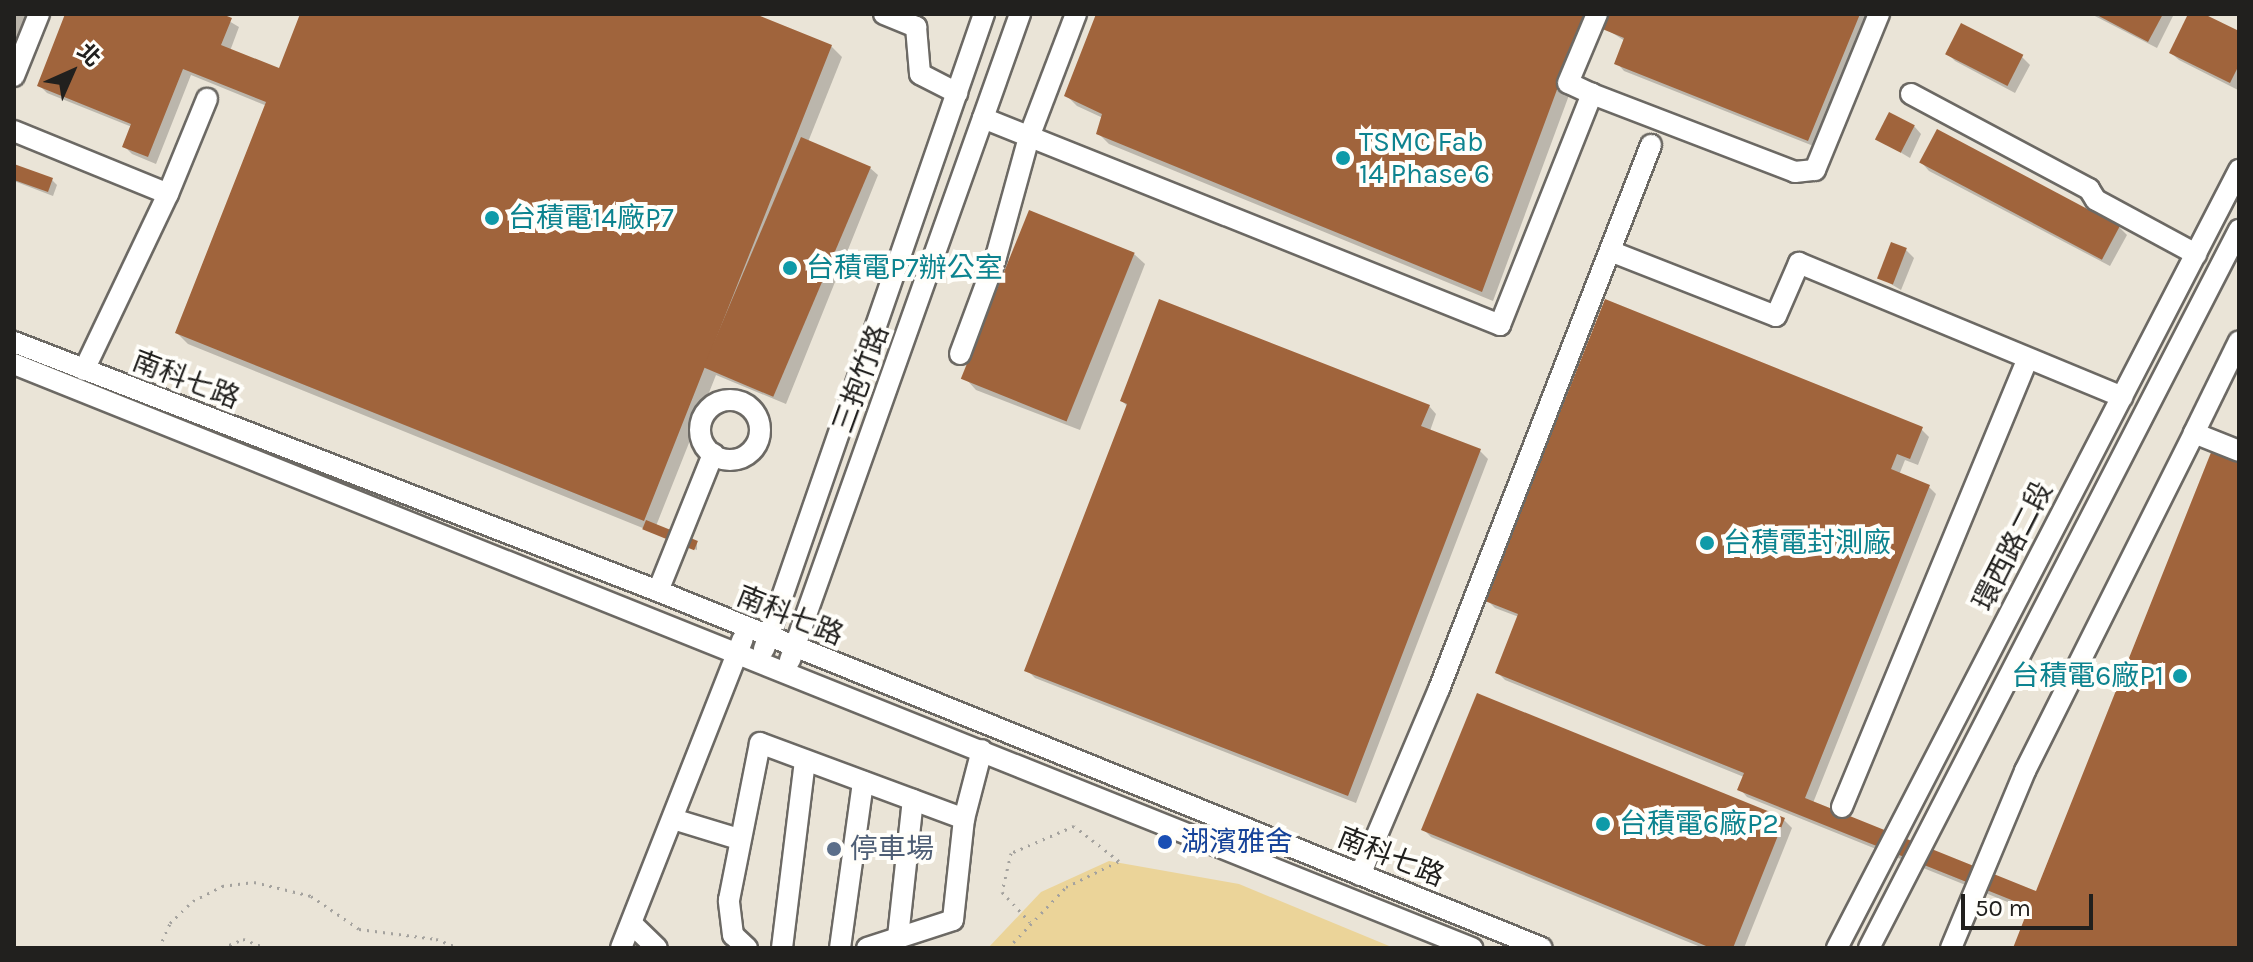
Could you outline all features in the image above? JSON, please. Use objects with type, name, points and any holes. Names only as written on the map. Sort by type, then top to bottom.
[{"type":"street","points":[[14,76],[39,14]]},
{"type":"street","points":[[884,14],[916,27],[920,74],[957,93]]},
{"type":"street","name":"三抱竹路","points":[[759,661],[984,14]]},
{"type":"street","name":"三抱竹路","points":[[786,671],[1020,14]]},
{"type":"street","points":[[960,354],[996,257],[1029,137],[1076,14]]},
{"type":"street","points":[[1597,14],[1568,83],[1795,172],[1815,170],[1879,14]]},
{"type":"street","points":[[983,118],[1500,325],[1592,94]]},
{"type":"street","points":[[1911,94],[2089,189],[2096,200],[2196,254]]},
{"type":"street","points":[[84,370],[168,194],[207,99]]},
{"type":"street","points":[[14,131],[168,194]]},
{"type":"street","points":[[1360,875],[1439,689],[1651,145]]},
{"type":"street","name":"環西路二段","points":[[1837,948],[2239,170]]},
{"type":"street","name":"環西路二段","points":[[1869,948],[2239,230]]},
{"type":"street","points":[[1610,251],[1776,316],[1799,263],[2027,361],[2122,397]]},
{"type":"street","points":[[1951,948],[2025,771],[2239,341]]},
{"type":"street","name":"南科七路","points":[[14,342],[658,591],[1542,948]]},
{"type":"street","points":[[1842,807],[2027,361]]},
{"type":"street","name":"南科七路","points":[[14,364],[1472,948]]},
{"type":"street","points":[[2194,433],[2239,451]]},
{"type":"street","points":[[658,591],[713,454]]},
{"type":"street","points":[[621,948],[633,925],[747,629]]},
{"type":"street","points":[[747,948],[733,935],[729,900],[760,743],[964,819]]},
{"type":"street","points":[[867,948],[953,920],[964,819],[982,750]]},
{"type":"street","points":[[782,948],[805,761]]},
{"type":"street","points":[[840,948],[863,782]]},
{"type":"street","points":[[898,937],[913,800]]},
{"type":"street","points":[[673,819],[739,839]]},
{"type":"street","points":[[1301,877],[1310,853]]},
{"type":"street","points":[[633,925],[657,948]]},
{"type":"path","points":[[1008,948],[1066,887],[1119,861],[1074,826],[1011,853],[1002,892],[1030,922]]},
{"type":"path","points":[[159,948],[170,923],[193,901],[222,886],[254,882],[311,896],[359,929],[436,939],[459,948]]},
{"type":"path","points":[[222,948],[243,939],[266,948]]},
{"type":"shaded area","points":[[14,14],[2239,14],[2239,948],[14,948]]},
{"type":"shaded area","points":[[1109,861],[1239,884],[1394,948],[988,948],[1041,892]]},
{"type":"building","name":"台積電14廠P7","points":[[65,14],[222,14],[232,18],[221,45],[279,68],[300,14],[755,14],[832,45],[644,521],[175,333],[266,102],[183,69],[148,157],[122,147],[131,124],[37,86]]},
{"type":"building","name":"TSMC Fab 14 Phase 6","points":[[1096,14],[1585,14],[1482,292],[1096,134],[1102,114],[1064,96]]},
{"type":"building","points":[[1606,14],[1860,14],[1808,141],[1614,64],[1624,38],[1600,28]]},
{"type":"building","points":[[2095,14],[2163,14],[2148,42]]},
{"type":"building","points":[[2188,14],[2204,14],[2239,31],[2239,65],[2230,83],[2169,53]]},
{"type":"building","points":[[1961,23],[2023,55],[2007,86],[1945,54]]},
{"type":"building","points":[[1889,112],[1915,125],[1901,153],[1875,140]]},
{"type":"building","points":[[1937,129],[2120,226],[2102,260],[1919,163]]},
{"type":"building","name":"台積電P7辦公室","points":[[801,137],[871,167],[773,397],[703,367]]},
{"type":"building","points":[[14,164],[53,178],[48,192],[14,180]]},
{"type":"building","points":[[1029,210],[1135,253],[1067,421],[961,379]]},
{"type":"building","points":[[1891,242],[1907,248],[1893,285],[1877,278]]},
{"type":"building","points":[[1159,299],[1430,405],[1421,426],[1481,449],[1348,796],[1024,671],[1127,404],[1120,401]]},
{"type":"building","name":"台積電封測廠","points":[[1605,299],[1923,427],[1910,459],[1897,454],[1891,469],[1930,485],[1805,798],[2036,891],[2212,450],[2239,461],[2239,948],[2013,948],[2029,907],[1737,790],[1744,773],[1495,673],[1518,614],[1485,601]]},
{"type":"building","points":[[646,520],[698,541],[694,550],[642,529]]},
{"type":"building","name":"台積電6廠P2","points":[[1477,693],[1785,818],[1733,948],[1711,948],[1421,830]]},
{"type":"place","name":"TSMC Fab 14 Phase 6","points":[[1343,158]]},
{"type":"place","name":"台積電14廠P7","points":[[492,218]]},
{"type":"place","name":"台積電P7辦公室","points":[[790,268]]},
{"type":"place","name":"台積電封測廠","points":[[1707,543]]},
{"type":"place","name":"台積電6廠P1","points":[[2180,676]]},
{"type":"place","name":"台積電6廠P2","points":[[1603,824]]},
{"type":"place","name":"湖濱雅舍","points":[[1165,842]]},
{"type":"place","name":"停車場","points":[[834,849]]}]
